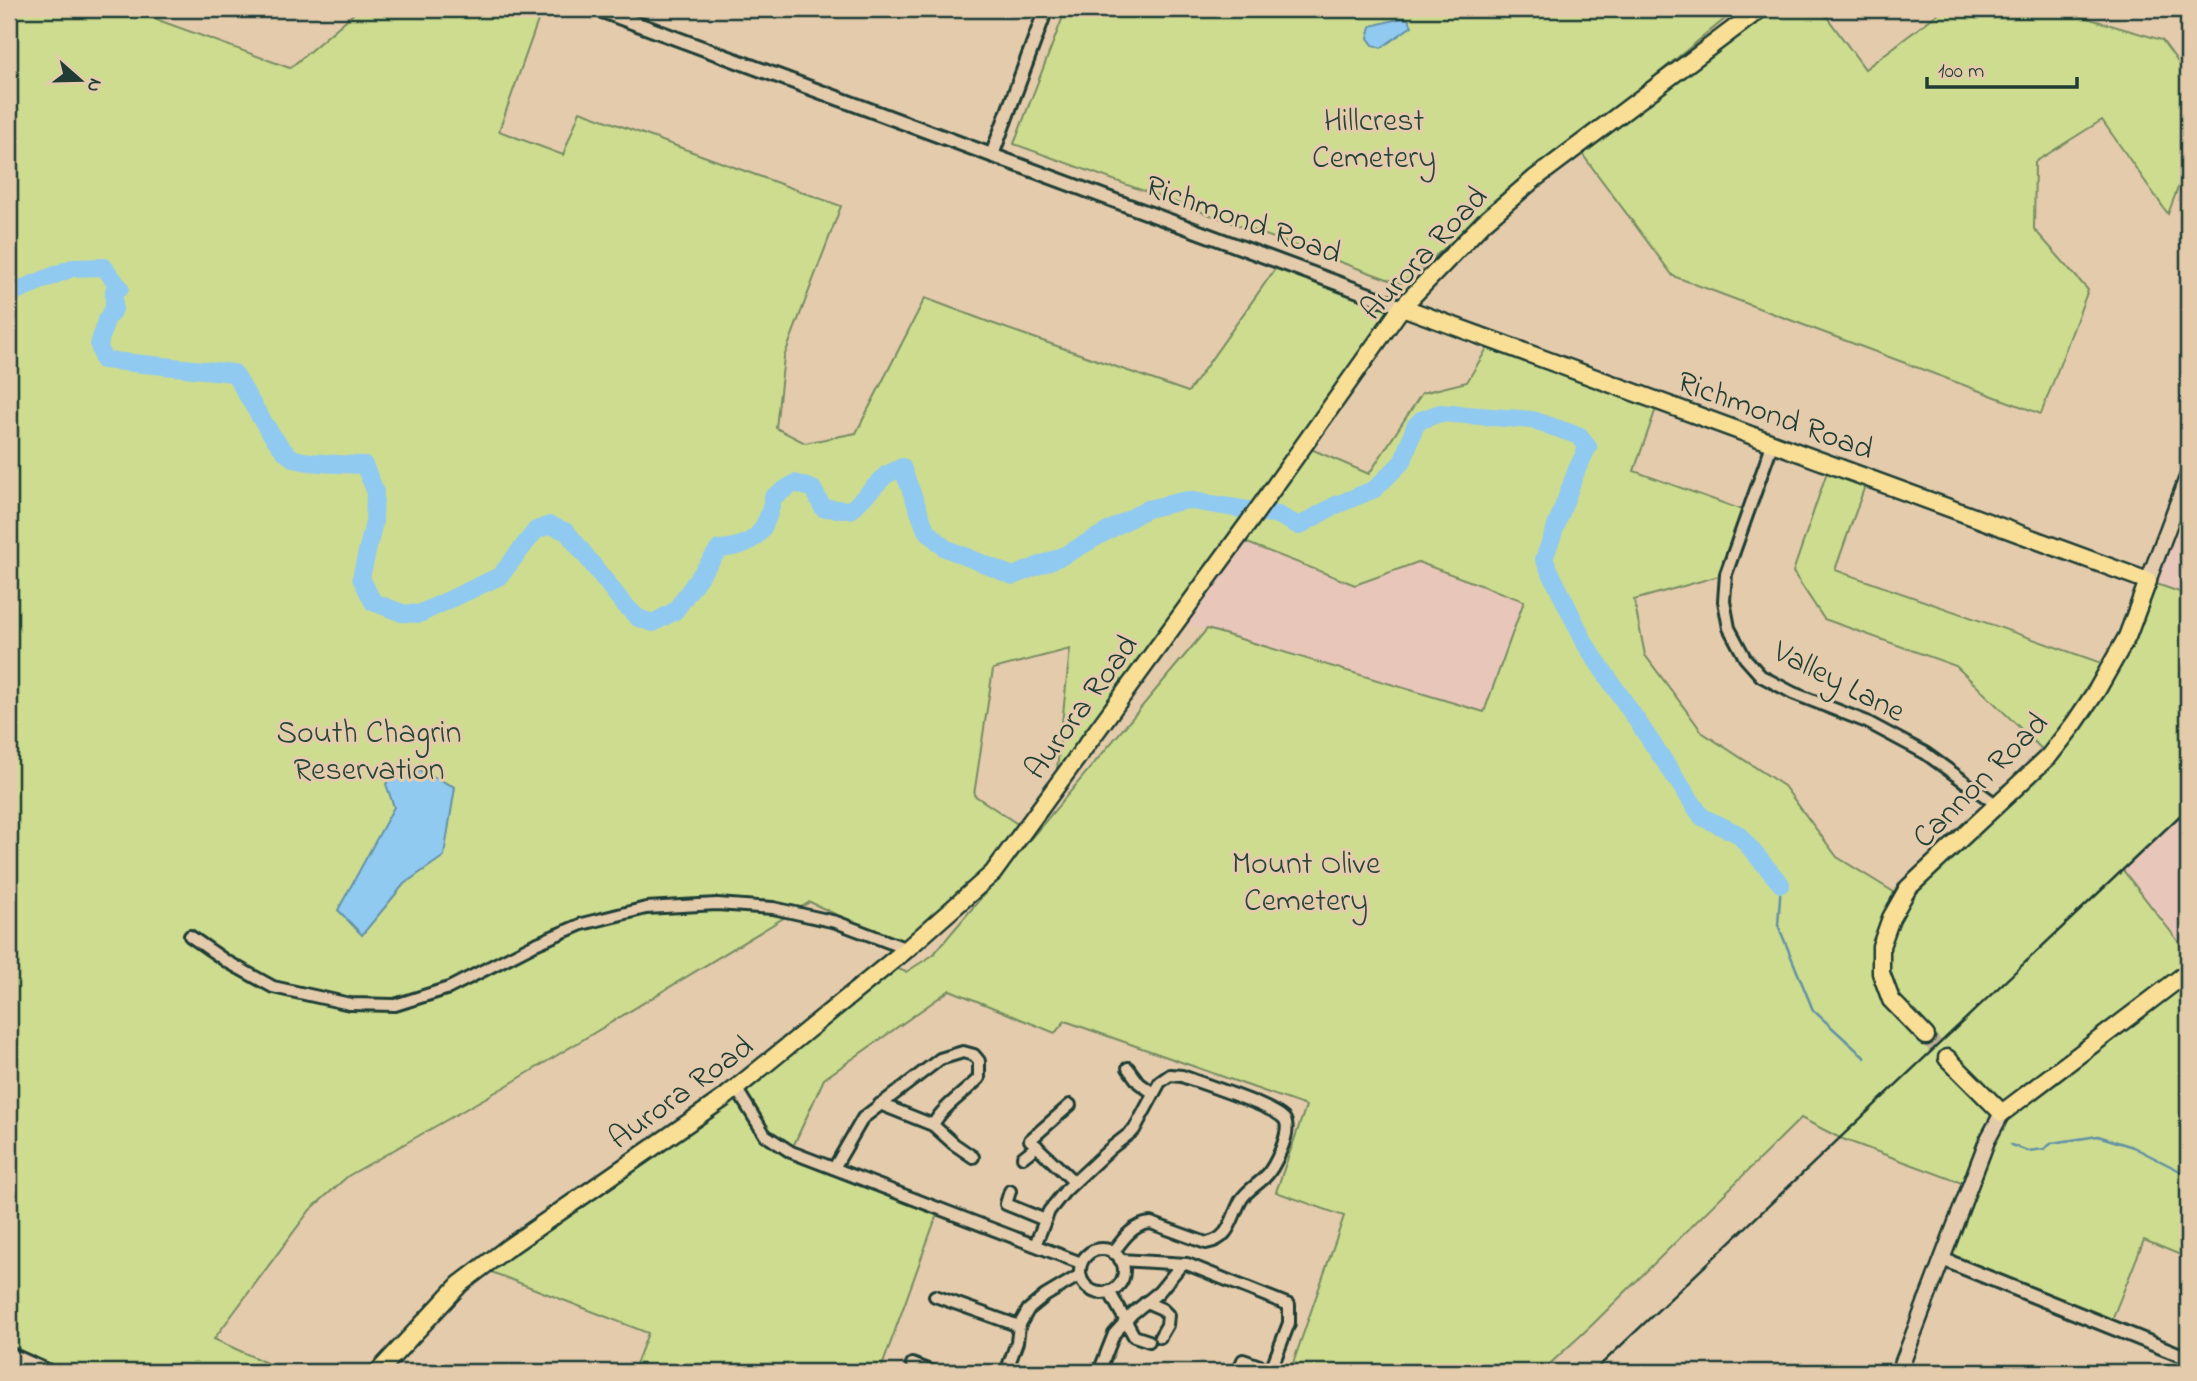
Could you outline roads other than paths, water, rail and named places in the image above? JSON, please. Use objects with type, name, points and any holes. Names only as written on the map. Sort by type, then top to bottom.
[{"type":"main road","name":"Aurora Road","points":[[378,1372],[460,1284],[736,1088],[906,949],[993,873],[1402,307],[1484,222],[1534,179],[1760,9]]},
{"type":"main road","name":"Richmond Road","points":[[1402,307],[2148,581]]},
{"type":"main road","name":"Cannon Road","points":[[1926,1037],[1891,1000],[1881,973],[1881,946],[1891,918],[1908,888],[2049,756],[2089,702],[2127,637],[2188,475]]},
{"type":"main road","points":[[1899,1372],[1987,1141],[2002,1113],[2188,972]]},
{"type":"main road","points":[[1947,1058],[2002,1113]]},
{"type":"street","name":"Richmond Road","points":[[597,9],[1402,307]]},
{"type":"street","points":[[992,155],[1046,9]]},
{"type":"street","name":"Valley Lane","points":[[1773,442],[1726,574],[1724,601],[1727,615],[1730,628],[1745,658],[1762,676],[1793,693],[1867,722],[1925,753],[1997,805]]},
{"type":"street","points":[[190,936],[226,961],[273,987],[350,1004],[395,1005],[449,988],[570,929],[646,908],[717,904],[773,908],[836,922],[906,949]]},
{"type":"street","points":[[834,1168],[863,1118],[880,1104],[940,1059],[958,1052],[974,1055],[979,1061],[979,1079],[943,1110],[933,1125]]},
{"type":"street","points":[[1128,1068],[1139,1083],[1153,1093]]},
{"type":"street","points":[[1035,1245],[1049,1211],[1074,1182],[1111,1147],[1135,1130],[1153,1093],[1164,1079],[1182,1076],[1281,1115],[1288,1128],[1275,1163],[1266,1176],[1241,1199],[1227,1231],[1220,1238],[1206,1243],[1151,1223],[1143,1223],[1131,1231],[1117,1256]]},
{"type":"street","points":[[736,1088],[765,1135],[791,1152],[1082,1263]]},
{"type":"street","points":[[880,1104],[933,1125],[974,1157]]},
{"type":"street","points":[[1070,1105],[1030,1140],[1074,1182]]},
{"type":"street","points":[[1023,1157],[1037,1146]]},
{"type":"street","points":[[1010,1191],[1006,1204],[1045,1220]]},
{"type":"street","points":[[1108,1250],[1117,1256],[1123,1266],[1119,1284],[1109,1291],[1091,1290],[1080,1275],[1082,1263],[1089,1253],[1108,1250]]},
{"type":"street","points":[[1117,1256],[1182,1264],[1289,1306],[1289,1324],[1270,1371],[1243,1360],[1238,1372]]},
{"type":"street","points":[[1942,1259],[2188,1358]]},
{"type":"street","points":[[1099,1372],[1114,1334],[1159,1292],[1182,1264]]},
{"type":"street","points":[[1006,1372],[1017,1342],[1019,1326],[1035,1303],[1080,1275]]},
{"type":"street","points":[[1109,1291],[1134,1336],[1154,1339],[1167,1325],[1168,1315],[1162,1309],[1146,1302]]},
{"type":"street","points":[[935,1296],[1019,1326]]},
{"type":"street","points":[[9,1354],[49,1372]]},
{"type":"street","points":[[912,1364],[933,1372]]},
{"type":"water","points":[[1408,19],[1412,26],[1381,48],[1373,45],[1368,38],[1371,26]]},
{"type":"water","points":[[402,762],[455,787],[444,856],[404,884],[362,935],[338,910],[394,807],[386,784]]},
{"type":"waterway","points":[[9,294],[72,268],[104,267],[120,288],[114,291],[114,309],[106,320],[99,345],[103,360],[234,373],[278,444],[293,458],[316,463],[364,465],[375,490],[374,522],[361,578],[373,602],[402,613],[419,614],[500,576],[536,530],[550,525],[567,532],[622,602],[638,618],[653,623],[675,611],[719,549],[742,545],[757,535],[767,519],[773,497],[795,483],[813,489],[823,508],[851,510],[886,475],[902,467],[926,530],[945,548],[1013,576],[1065,555],[1147,509],[1187,500],[1278,515],[1299,526],[1334,506],[1375,489],[1403,461],[1415,426],[1421,420],[1440,413],[1533,420],[1579,436],[1588,447],[1577,469],[1544,559],[1586,645],[1702,817],[1738,834],[1781,884]]},
{"type":"waterway","points":[[1781,884],[1778,925],[1813,1010],[1865,1058]]},
{"type":"waterway","points":[[2011,1145],[2028,1151],[2044,1149],[2052,1143],[2098,1136],[2133,1147],[2188,1175]]},
{"type":"tunnel","points":[[1926,1036],[1947,1058]]},
{"type":"railway","points":[[1593,1372],[2188,808]]},
{"type":"park label","name":"Hillcrest Cemetery","points":[[1374,138]]},
{"type":"park label","name":"South Chagrin Reservation","points":[[369,750]]},
{"type":"park label","name":"Mount Olive Cemetery","points":[[1306,880]]}]
